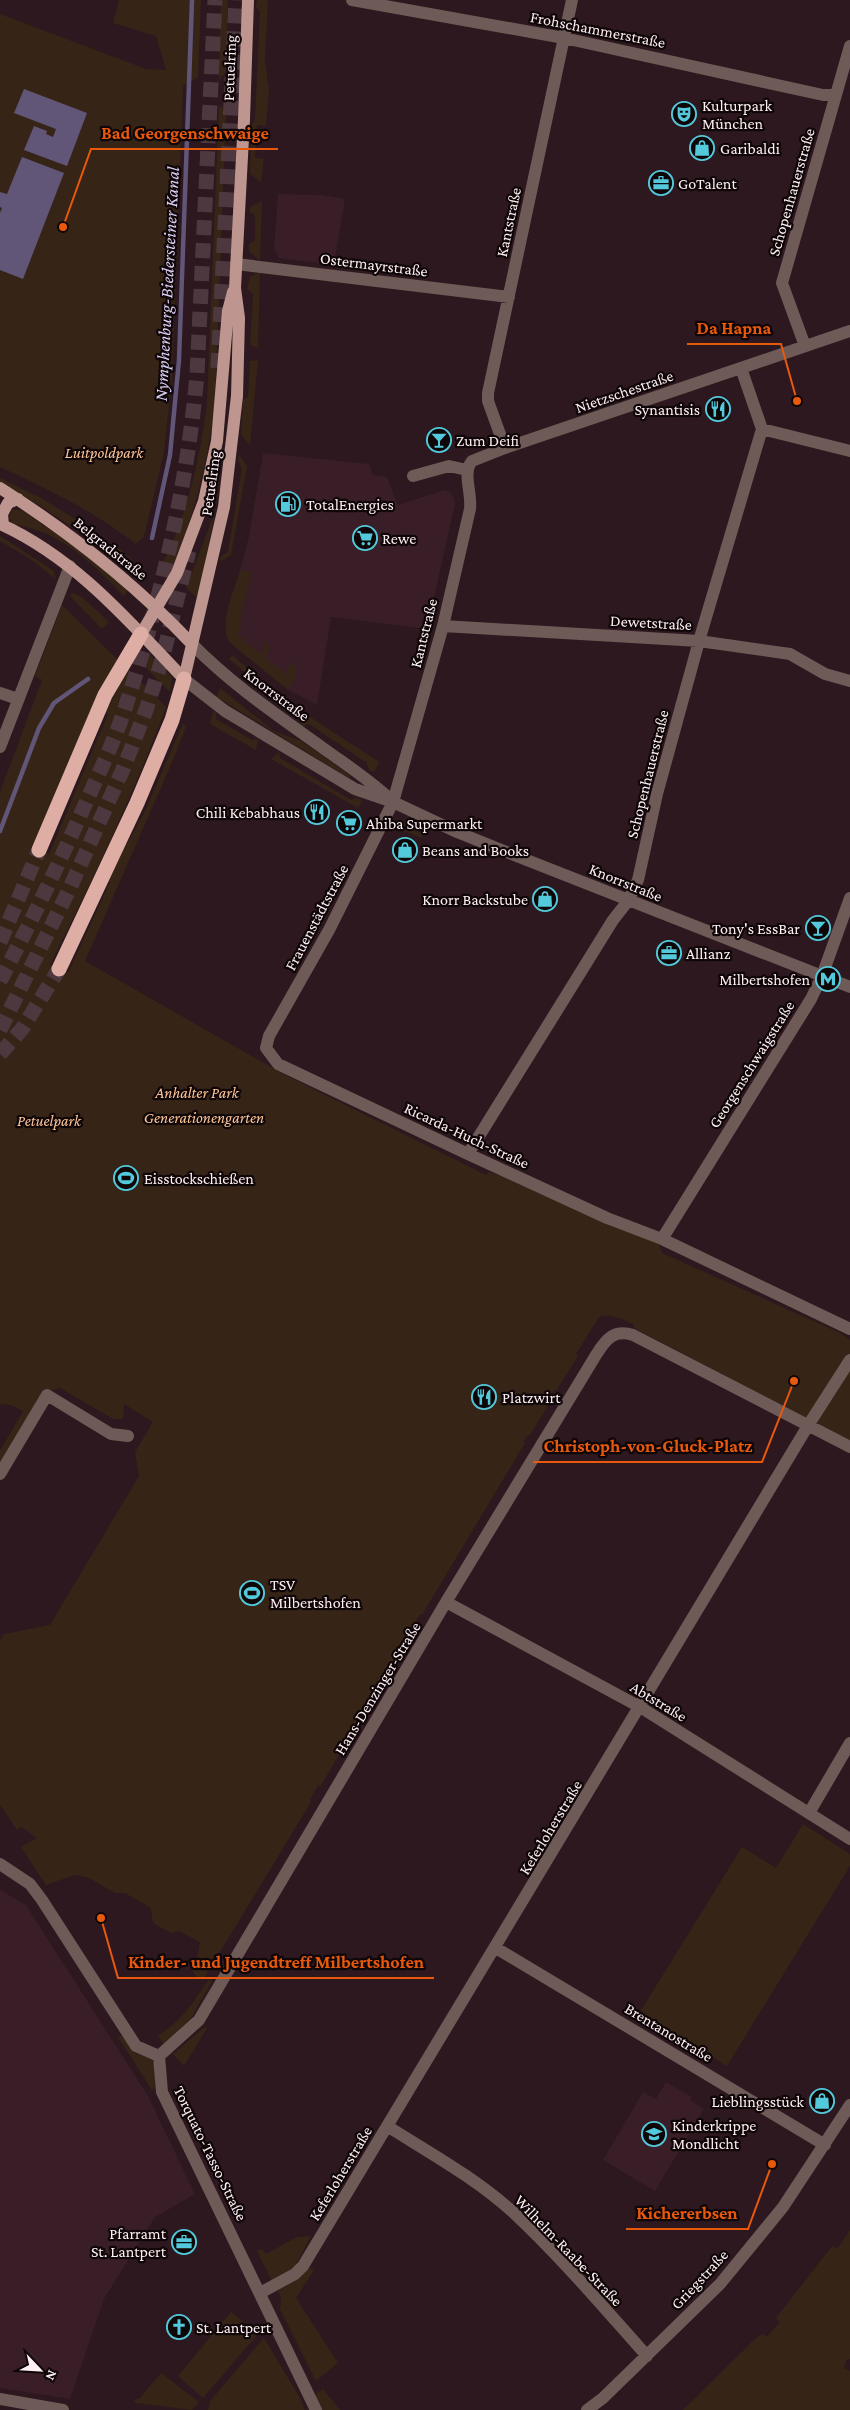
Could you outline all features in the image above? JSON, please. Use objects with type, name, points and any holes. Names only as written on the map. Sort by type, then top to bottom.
[{"type":"highway","points":[[39,850],[105,695],[141,634]]},
{"type":"highway","points":[[59,969],[148,778],[172,720],[184,678]]},
{"type":"main road","name":"Petuelring","points":[[184,678],[216,549],[230,466],[237,396],[239,318],[235,288],[248,0]]},
{"type":"main road","name":"Petuelring","points":[[141,634],[177,573],[204,501],[217,441],[228,311],[235,288]]},
{"type":"main road","name":"Belgradstraße","points":[[0,488],[99,557],[157,608],[192,644]]},
{"type":"main road","points":[[18,499],[8,503],[2,514],[1,524],[70,566],[87,580],[184,678]]},
{"type":"street","name":"Frohschammerstraße","points":[[352,0],[564,38],[823,95],[836,95]]},
{"type":"street","name":"Kantstraße","points":[[505,448],[488,401],[572,0]]},
{"type":"street","name":"Schopenhauerstraße","points":[[805,346],[782,282],[850,46]]},
{"type":"street","name":"Ostermayrstraße","points":[[236,264],[509,297]]},
{"type":"street","name":"Nietzschestraße","points":[[466,470],[472,461],[505,448],[850,330]]},
{"type":"street","points":[[740,368],[762,428],[850,451]]},
{"type":"street","name":"Schopenhauerstraße","points":[[468,1154],[613,920],[628,901],[638,880],[657,794],[698,641],[762,428]]},
{"type":"street","points":[[413,476],[449,466],[466,470]]},
{"type":"street","name":"Kantstraße","points":[[393,802],[443,626],[470,509],[472,496],[466,470]]},
{"type":"street","points":[[0,747],[70,566]]},
{"type":"street","name":"Dewetstraße","points":[[443,626],[698,641],[790,654],[825,674],[850,681]]},
{"type":"street","name":"Knorrstraße","points":[[192,644],[260,703],[373,782],[393,802]]},
{"type":"street","name":"Knorrstraße","points":[[184,678],[225,712],[347,785],[393,802],[456,832],[850,987]]},
{"type":"street","points":[[0,693],[18,699]]},
{"type":"street","name":"Frauenstädtstraße","points":[[266,1048],[269,1036],[329,930],[393,802]]},
{"type":"street","name":"Georgenschwaigstraße","points":[[662,1239],[811,999],[822,976],[850,898]]},
{"type":"street","name":"Ricarda-Huch-Straße","points":[[266,1048],[278,1064],[608,1218],[662,1239],[850,1329]]},
{"type":"street","name":"Hans-Denzinger-Straße","points":[[159,2056],[199,2020],[446,1602],[596,1355],[611,1336],[618,1332],[633,1335],[809,1424]]},
{"type":"street","name":"Keferloherstraße","points":[[260,2293],[299,2271],[496,1948],[809,1424],[850,1360]]},
{"type":"street","points":[[0,1474],[47,1395],[111,1434],[128,1436]]},
{"type":"street","points":[[809,1424],[850,1447]]},
{"type":"street","name":"Abtstraße","points":[[446,1602],[640,1707],[850,1838]]},
{"type":"street","points":[[809,1813],[850,1743]]},
{"type":"street","points":[[0,1864],[30,1884],[42,1900],[136,2046],[159,2056]]},
{"type":"street","name":"Brentanostraße","points":[[496,1948],[825,2145]]},
{"type":"street","name":"Torquato-Tasso-Straße","points":[[159,2056],[162,2092],[316,2410]]},
{"type":"street","name":"Griegstraße","points":[[587,2410],[603,2398],[720,2284],[783,2206],[850,2105]]},
{"type":"street","name":"Wilhelm-Raabe-Straße","points":[[387,2126],[456,2169],[514,2214],[584,2285],[647,2356]]},
{"type":"street","points":[[0,2399],[63,2410]]},
{"type":"shaded area","points":[[24,89],[87,113],[67,166],[24,150],[34,126],[47,131],[46,134],[53,137],[56,129],[14,113]]},
{"type":"shaded area","points":[[22,157],[64,173],[23,279],[0,270],[0,213],[2,208],[0,207],[0,192],[7,194]]},
{"type":"shaded area","points":[[278,194],[322,195],[345,199],[334,265],[279,258],[274,249]]},
{"type":"shaded area","points":[[263,453],[369,464],[373,475],[387,477],[398,505],[445,490],[450,492],[454,498],[455,504],[427,629],[331,617],[317,705],[287,689],[226,622],[249,536]]},
{"type":"shaded area","points":[[0,1890],[26,1905],[148,2096],[195,2194],[155,2217],[104,2299],[70,2399],[0,2388]]},
{"type":"shaded area","name":"Kinderkrippe Mondlicht","points":[[666,2082],[692,2097],[690,2100],[704,2109],[655,2191],[603,2160],[643,2092],[656,2099]]},
{"type":"green space","name":"Luitpoldpark","points":[[119,0],[201,0],[198,77],[183,86],[172,377],[164,452],[144,537],[136,544],[87,511],[53,492],[0,467],[0,14],[146,69],[166,70],[156,36],[113,23]]},
{"type":"green space","points":[[221,0],[228,0],[226,72],[219,79]]},
{"type":"green space","points":[[257,0],[268,0],[265,61],[269,90],[266,126],[257,125],[255,158],[264,159],[261,182],[250,174],[251,126],[255,120],[260,12],[256,7]]},
{"type":"green space","points":[[219,105],[226,113],[215,404],[204,469],[186,532],[170,573],[162,564],[179,525],[192,485],[207,403]]},
{"type":"green space","points":[[262,201],[260,261],[249,251],[249,244],[255,241],[255,215],[250,212],[250,207]]},
{"type":"green space","points":[[260,272],[258,348],[250,345],[253,294],[247,289],[250,277]]},
{"type":"green space","points":[[258,360],[250,445],[241,434],[243,400],[248,397],[250,361]]},
{"type":"green space","points":[[239,455],[247,466],[231,555],[220,562],[221,556],[228,552],[242,468],[238,461]]},
{"type":"green space","points":[[0,478],[43,499],[102,536],[93,541],[0,482]]},
{"type":"green space","points":[[12,510],[21,510],[81,550],[128,589],[124,596],[96,568],[64,543],[40,531],[13,524],[9,517]]},
{"type":"green space","points":[[215,512],[201,586],[196,597],[186,588]]},
{"type":"green space","points":[[0,536],[54,571],[55,579],[32,560],[0,541]]},
{"type":"green space","points":[[114,544],[141,568],[135,577],[111,557]]},
{"type":"green space","points":[[240,570],[252,572],[240,619],[242,622],[238,635],[261,654],[265,642],[270,646],[266,658],[286,674],[290,662],[296,667],[295,679],[288,690],[229,642],[226,633],[227,615]]},
{"type":"green space","points":[[73,593],[82,597],[109,622],[102,629],[69,595]]},
{"type":"green space","name":"TSV Milbertshofen","points":[[62,605],[117,659],[91,709],[34,848],[49,854],[108,714],[106,712],[128,669],[166,707],[154,740],[112,837],[50,965],[68,973],[110,882],[107,880],[145,811],[183,723],[186,727],[173,760],[85,961],[285,1075],[486,1175],[489,1172],[517,1181],[658,1242],[662,1253],[838,1332],[850,1340],[850,1445],[814,1422],[634,1328],[634,1325],[612,1316],[599,1317],[576,1354],[578,1356],[556,1391],[554,1390],[550,1398],[552,1399],[530,1435],[523,1442],[525,1443],[422,1615],[420,1614],[400,1648],[402,1649],[320,1787],[318,1785],[310,1800],[311,1802],[203,1980],[195,1975],[192,1968],[198,1956],[200,1942],[179,1931],[171,1933],[153,1923],[151,1908],[125,1893],[115,1893],[89,1878],[75,1875],[46,1885],[21,1847],[37,1838],[21,1827],[17,1830],[0,1805],[0,1641],[4,1634],[50,1625],[139,1476],[135,1452],[153,1422],[124,1404],[123,1419],[113,1419],[60,1388],[52,1390],[40,1398],[0,1467],[0,1451],[23,1411],[11,1405],[0,1404],[0,792],[42,680],[35,676]]},
{"type":"green space","points":[[149,654],[172,677],[170,692],[138,660]]},
{"type":"green space","points":[[232,655],[282,697],[277,699],[229,659]]},
{"type":"green space","points":[[220,688],[274,731],[301,741],[351,776],[349,778],[217,697]]},
{"type":"green space","points":[[213,711],[216,713],[216,719],[252,740],[258,739],[256,750],[210,724]]},
{"type":"green space","points":[[301,711],[379,762],[374,772],[369,770],[367,763],[309,724],[304,726],[300,723]]},
{"type":"green space","points":[[279,752],[280,758],[351,800],[357,798],[362,800],[358,808],[271,759]]},
{"type":"green space","points":[[398,820],[425,831],[422,838],[391,826]]},
{"type":"green space","points":[[803,1824],[850,1854],[850,1866],[727,2066],[640,2012],[742,1847],[776,1868]]},
{"type":"green space","points":[[209,1980],[212,1981],[191,2018],[164,2045],[158,2035],[180,2018]]},
{"type":"green space","points":[[205,2027],[207,2028],[184,2066],[173,2054]]},
{"type":"green space","points":[[121,2035],[135,2053],[153,2059],[157,2076],[154,2083],[155,2088],[152,2090],[118,2037]]},
{"type":"green space","points":[[850,2230],[850,2359],[846,2360],[844,2368],[850,2371],[850,2410],[683,2410],[756,2338],[763,2334],[767,2337],[780,2322],[776,2318],[832,2246],[837,2249]]},
{"type":"green space","points":[[311,2236],[294,2268],[272,2281],[257,2251],[262,2249],[266,2254],[297,2237]]},
{"type":"green space","points":[[308,2267],[314,2270],[296,2298],[338,2363],[316,2381],[280,2309],[281,2298],[278,2291],[300,2278]]},
{"type":"green space","points":[[231,2312],[258,2334],[203,2398],[178,2376]]},
{"type":"green space","points":[[264,2338],[300,2398],[305,2410],[208,2410],[210,2401]]},
{"type":"green space","points":[[161,2373],[199,2402],[192,2410],[136,2403],[134,2400],[140,2398]]},
{"type":"green space","points":[[323,2389],[340,2410],[321,2410],[315,2395]]},
{"type":"waterway","name":"Nymphenburg-Biedersteiner Kanal","points":[[152,538],[170,455],[179,360],[192,0]]},
{"type":"waterway","name":"Nymphenburg-Biedersteiner Kanal","points":[[0,831],[39,728],[54,703],[88,679]]},
{"type":"tunnel","points":[[0,981],[54,873],[118,729],[151,622],[171,540],[187,456],[197,374],[215,0]]},
{"type":"tunnel","points":[[218,368],[236,0]]},
{"type":"tunnel","points":[[0,1030],[70,888],[124,767],[146,710],[162,660],[189,551]]},
{"type":"tunnel","points":[[0,942],[39,850]]},
{"type":"tunnel","points":[[0,1054],[22,1029],[59,969]]},
{"type":"place","name":"Kulturpark München","points":[[684,114]]},
{"type":"place","name":"Garibaldi","points":[[702,148]]},
{"type":"place","name":"GoTalent","points":[[661,183]]},
{"type":"place","name":"Bad Georgenschwaige","points":[[63,227]]},
{"type":"place","name":"Da Hapna","points":[[797,401]]},
{"type":"place","name":"Synantisis","points":[[718,409]]},
{"type":"place","name":"Zum Deifi","points":[[439,440]]},
{"type":"place","name":"TotalEnergies","points":[[288,504]]},
{"type":"place","name":"Rewe","points":[[365,538]]},
{"type":"place","name":"Chili Kebabhaus","points":[[317,812]]},
{"type":"place","name":"Ahiba Supermarkt","points":[[349,823]]},
{"type":"place","name":"Beans and Books","points":[[405,850]]},
{"type":"place","name":"Knorr Backstube","points":[[545,899]]},
{"type":"place","name":"Tony's EssBar","points":[[818,928]]},
{"type":"place","name":"Allianz","points":[[669,953]]},
{"type":"place","name":"Milbertshofen","points":[[828,979]]},
{"type":"place","name":"Eisstockschießen","points":[[126,1178]]},
{"type":"place","name":"Christoph-von-Gluck-Platz","points":[[794,1381]]},
{"type":"place","name":"Platzwirt","points":[[484,1397]]},
{"type":"place","name":"TSV Milbertshofen","points":[[252,1593]]},
{"type":"place","name":"Kinder- und Jugendtreff Milbertshofen","points":[[101,1918]]},
{"type":"place","name":"Lieblingsstück","points":[[822,2101]]},
{"type":"place","name":"Kinderkrippe Mondlicht","points":[[654,2134]]},
{"type":"place","name":"Kichererbsen","points":[[772,2164]]},
{"type":"place","name":"Pfarramt St. Lantpert","points":[[184,2242]]},
{"type":"place","name":"St. Lantpert","points":[[179,2327]]},
{"type":"park label","name":"Anhalter Park","points":[[197,1092]]},
{"type":"park label","name":"Generationengarten","points":[[204,1117]]},
{"type":"park label","name":"Petuelpark","points":[[49,1120]]}]
